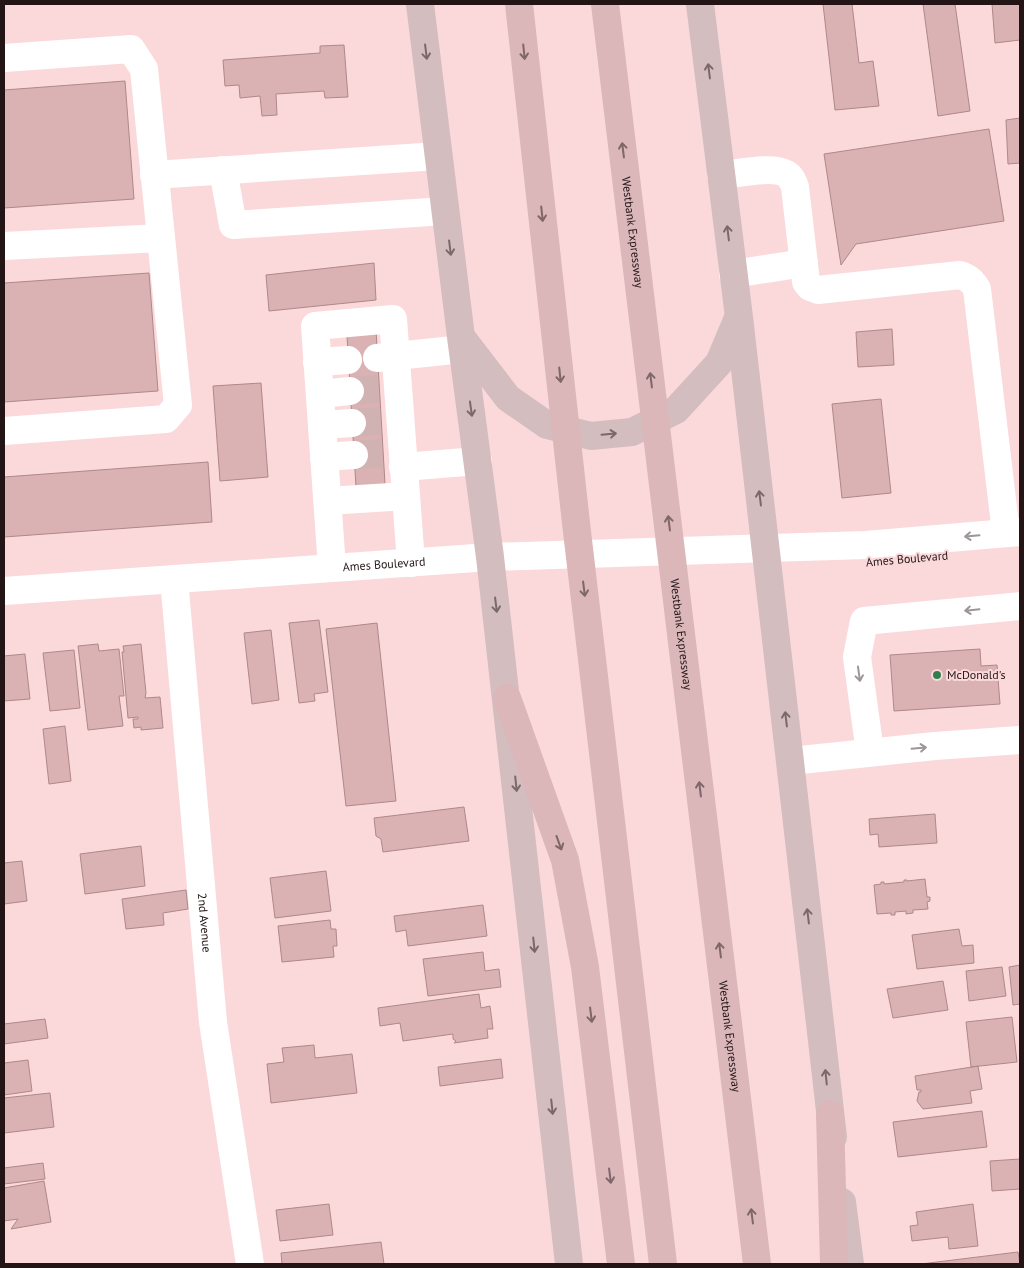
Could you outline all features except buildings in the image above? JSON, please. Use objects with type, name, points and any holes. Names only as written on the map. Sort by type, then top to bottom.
[{"type":"highway","points":[[519,4],[576,524],[663,1264]]},
{"type":"highway","name":"Westbank Expressway","points":[[605,4],[757,1264]]},
{"type":"highway","points":[[507,698],[565,860],[585,967],[621,1264]]},
{"type":"highway","points":[[830,1114],[834,1264]]},
{"type":"main road","points":[[420,4],[507,698],[570,1264]]},
{"type":"main road","points":[[700,4],[766,547],[830,1114],[850,1264]]},
{"type":"main road","points":[[462,343],[508,398],[547,425],[591,436],[632,432],[676,410],[719,363],[739,317]]},
{"type":"street","points":[[4,58],[131,49],[144,69],[178,405],[166,419],[4,431]]},
{"type":"street","points":[[154,174],[438,156]]},
{"type":"street","points":[[223,170],[232,225],[445,211]]},
{"type":"street","points":[[721,176],[770,170],[781,171],[790,177],[795,187],[806,282],[810,287],[818,290],[960,275],[973,282],[977,289],[1016,538]]},
{"type":"street","points":[[4,246],[161,238]]},
{"type":"street","points":[[733,274],[804,263]]},
{"type":"street","points":[[332,568],[315,326],[393,319],[386,357],[390,420],[396,457],[406,496],[410,562]]},
{"type":"street","points":[[386,357],[462,343]]},
{"type":"street","points":[[318,362],[348,360]]},
{"type":"street","points":[[320,394],[350,391]]},
{"type":"street","points":[[322,424],[352,423]]},
{"type":"street","points":[[324,457],[354,455]]},
{"type":"street","points":[[396,457],[478,461]]},
{"type":"street","points":[[328,501],[406,496]]},
{"type":"street","name":"Ames Boulevard","points":[[4,591],[490,557],[866,545],[1016,538]]},
{"type":"street","name":"2nd Avenue","points":[[174,579],[213,1022],[250,1264]]},
{"type":"street","points":[[870,752],[857,657],[864,621],[1020,606]]},
{"type":"street","points":[[790,761],[870,752],[1020,740]]},
{"type":"tunnel","points":[[350,391],[379,389]]},
{"type":"tunnel","points":[[352,423],[381,421]]},
{"type":"tunnel","points":[[354,455],[383,453]]},
{"type":"place","name":"McDonald's","points":[[937,675]]}]
